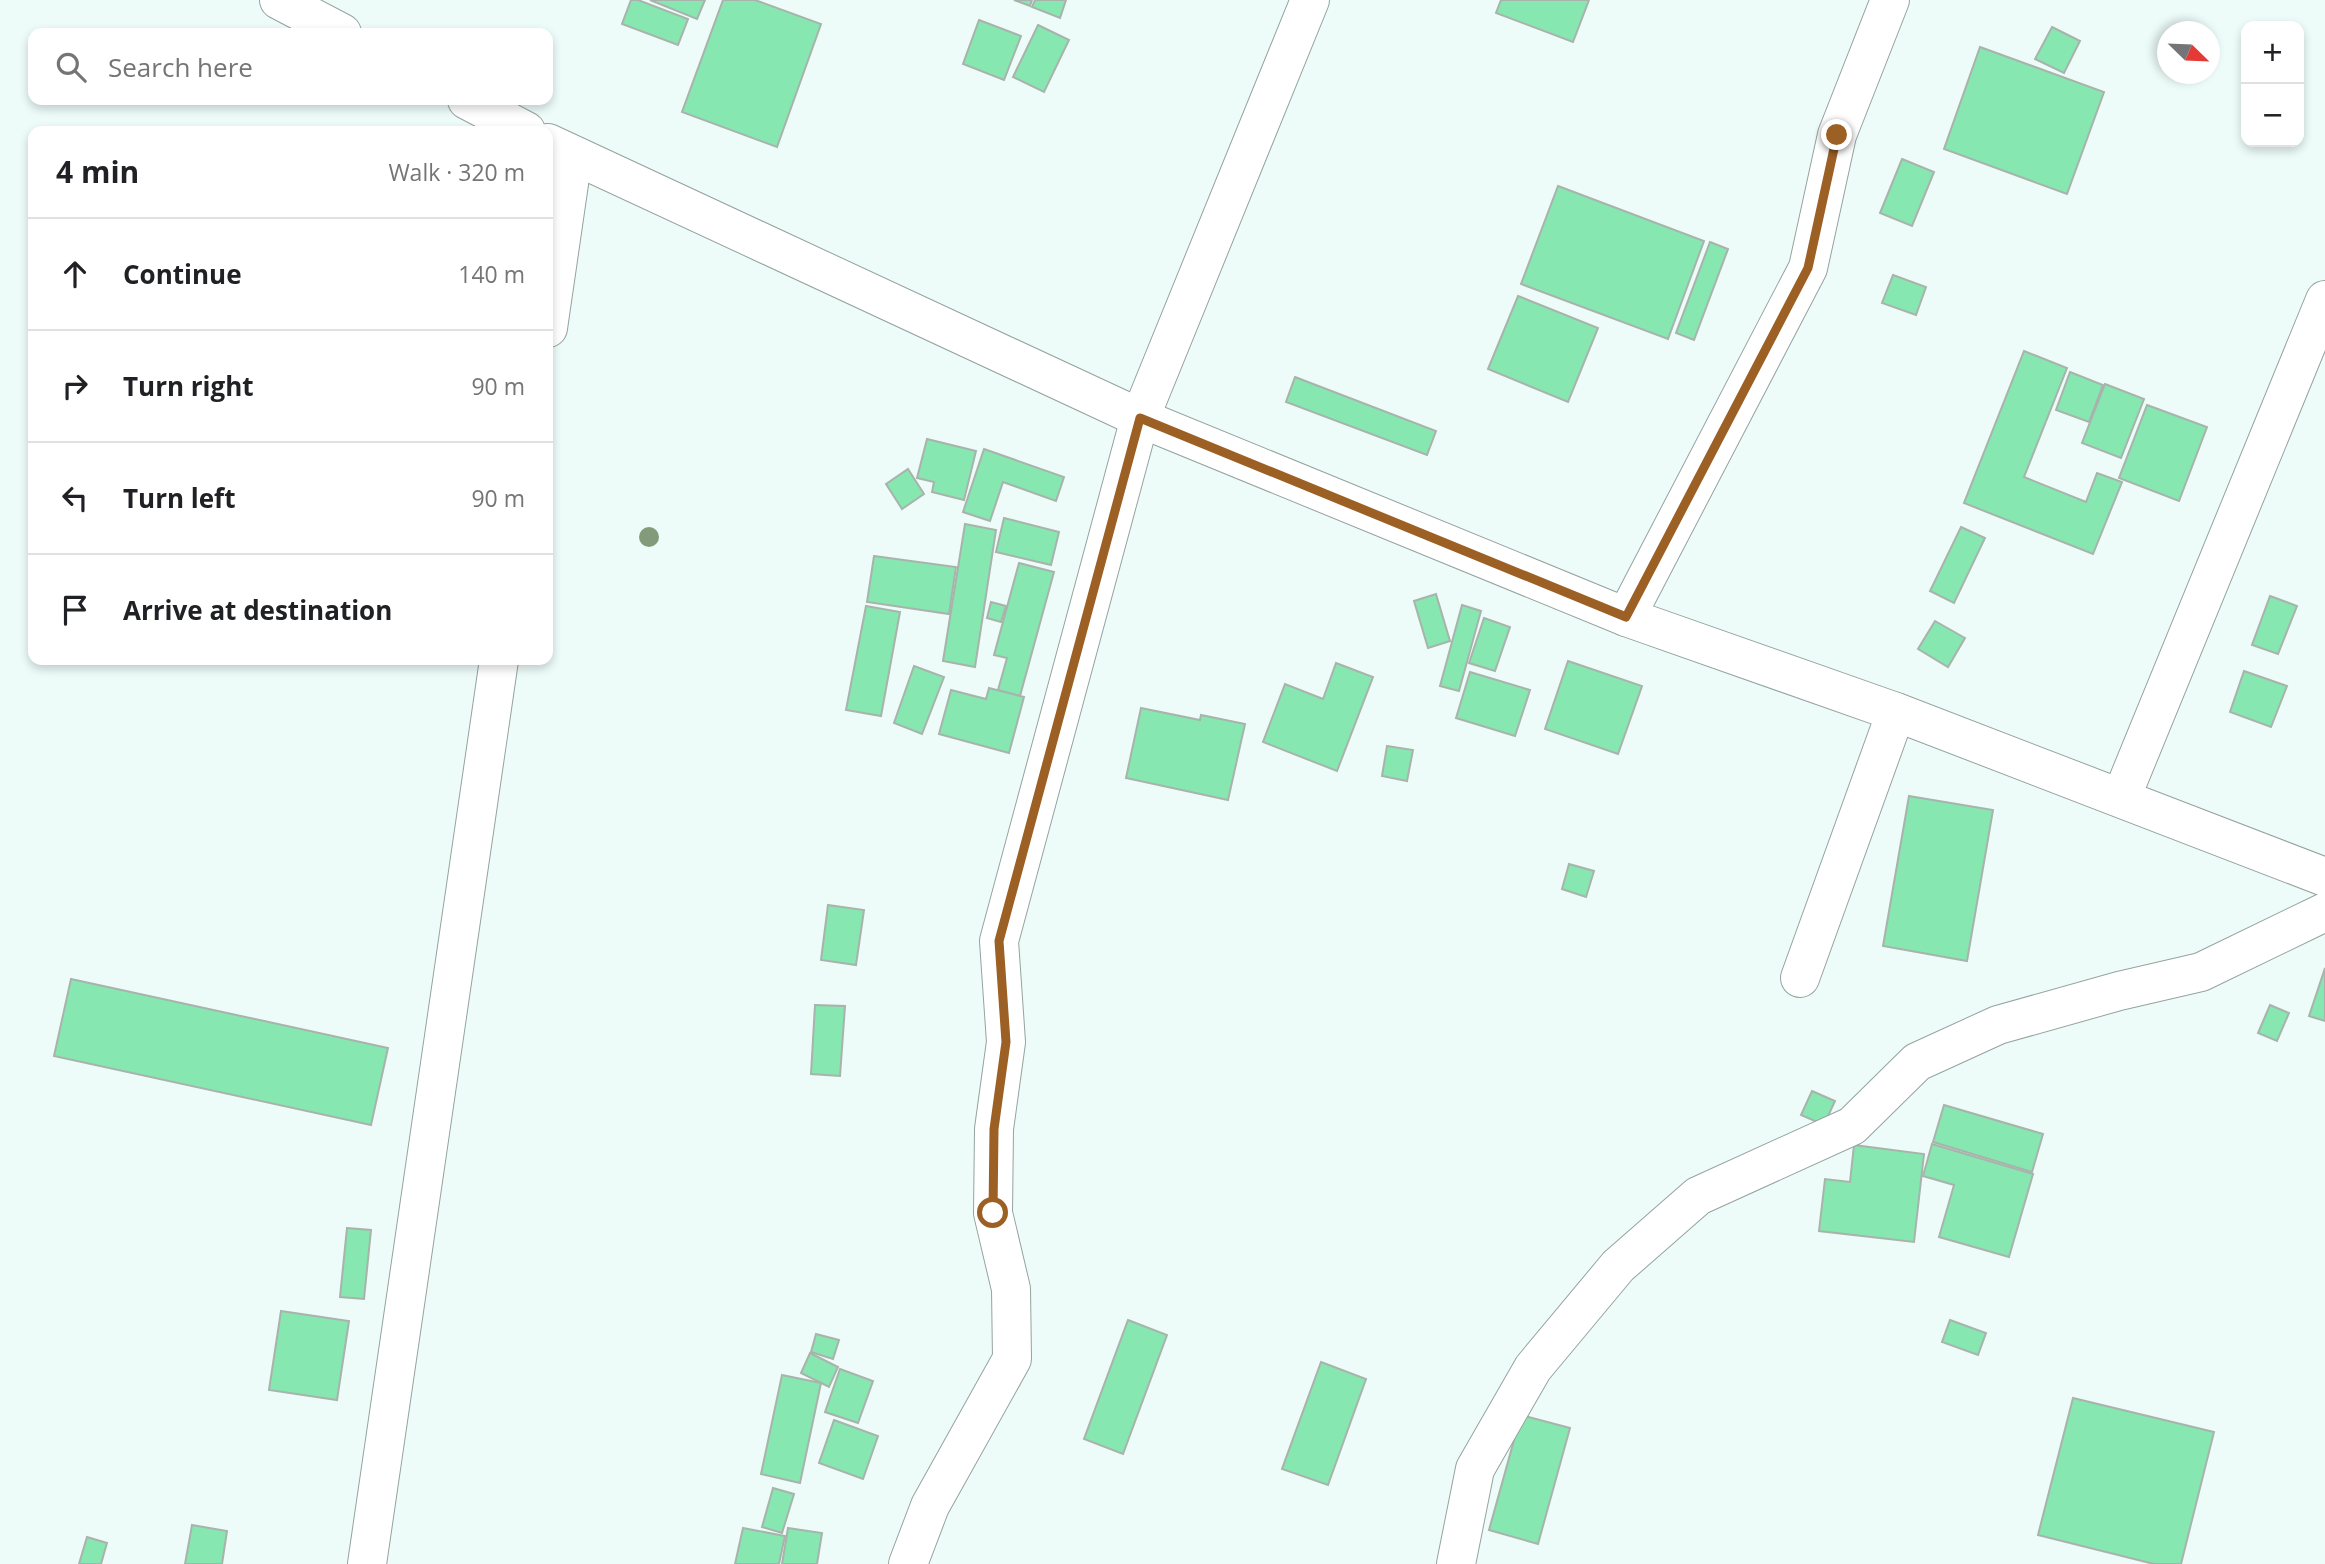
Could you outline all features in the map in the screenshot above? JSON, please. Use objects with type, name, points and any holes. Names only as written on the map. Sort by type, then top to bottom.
[{"type":"street","points":[[279,0],[332,28]]},
{"type":"street","points":[[908,1564],[930,1506],[1012,1359],[1011,1289],[993,1213],[994,1129],[1006,1042],[999,941],[1140,418],[1310,0]]},
{"type":"street","points":[[1626,617],[1808,268],[1837,135],[1889,0]]},
{"type":"street","points":[[477,105],[516,126]]},
{"type":"street","points":[[553,253],[560,149],[1140,418],[1626,617],[1896,712],[2325,877]]},
{"type":"street","points":[[2121,799],[2325,300]]},
{"type":"street","points":[[367,1564],[498,665]]},
{"type":"street","points":[[1800,978],[1896,712]]},
{"type":"street","points":[[1456,1564],[1475,1469],[1533,1367],[1618,1266],[1698,1196],[1852,1126],[1917,1062],[1998,1025],[2119,991],[2201,972],[2325,912]]},
{"type":"building","points":[[631,0],[638,0],[688,19],[678,45],[622,24]]},
{"type":"building","points":[[650,0],[705,0],[697,19]]},
{"type":"building","points":[[723,0],[755,0],[821,24],[777,147],[682,112]]},
{"type":"building","points":[[1014,0],[1032,0],[1030,6]]},
{"type":"building","points":[[1035,0],[1066,0],[1060,18],[1032,7]]},
{"type":"building","points":[[1501,0],[1589,0],[1573,42],[1496,13]]},
{"type":"building","points":[[979,20],[1021,36],[1004,80],[963,64]]},
{"type":"building","points":[[1038,25],[1069,40],[1044,92],[1013,77]]},
{"type":"building","points":[[2052,27],[2080,41],[2064,73],[2035,59]]},
{"type":"building","points":[[1980,47],[2104,92],[2067,194],[1944,149]]},
{"type":"building","points":[[1902,159],[1934,172],[1912,226],[1880,213]]},
{"type":"building","points":[[1558,186],[1704,241],[1668,339],[1521,284]]},
{"type":"building","points":[[1710,242],[1728,249],[1694,340],[1676,333]]},
{"type":"building","points":[[1893,275],[1926,287],[1916,315],[1882,303]]},
{"type":"building","points":[[1518,296],[1598,328],[1568,402],[1488,369]]},
{"type":"building","points":[[2024,351],[2067,368],[2024,477],[2086,502],[2097,473],[2122,482],[2093,554],[1964,503]]},
{"type":"building","points":[[2070,372],[2103,385],[2089,422],[2056,410]]},
{"type":"building","points":[[1295,377],[1436,431],[1427,455],[1286,402]]},
{"type":"building","points":[[2105,384],[2144,399],[2121,458],[2082,443]]},
{"type":"building","points":[[2147,405],[2207,427],[2179,501],[2119,478]]},
{"type":"building","points":[[927,439],[976,451],[964,500],[932,492],[934,482],[917,478]]},
{"type":"building","points":[[984,449],[1064,477],[1056,501],[1003,482],[990,521],[963,512]]},
{"type":"building","points":[[908,469],[924,494],[902,509],[886,484]]},
{"type":"building","points":[[1004,518],[1059,532],[1051,565],[996,552]]},
{"type":"building","points":[[965,524],[996,530],[975,667],[943,661]]},
{"type":"building","points":[[1961,527],[1985,538],[1954,603],[1930,591]]},
{"type":"building","points":[[874,556],[956,567],[949,614],[867,602]]},
{"type":"building","points":[[1019,563],[1054,572],[1020,696],[998,690],[1007,658],[994,655]]},
{"type":"building","points":[[1436,594],[1450,641],[1428,648],[1414,601]]},
{"type":"building","points":[[2270,596],[2297,606],[2278,654],[2252,645]]},
{"type":"building","points":[[991,602],[1006,606],[1001,622],[987,618]]},
{"type":"building","points":[[1462,605],[1481,611],[1459,691],[1440,686]]},
{"type":"building","points":[[866,606],[900,612],[881,716],[846,710]]},
{"type":"building","points":[[1484,618],[1510,627],[1495,671],[1469,663]]},
{"type":"building","points":[[1935,621],[1965,638],[1948,667],[1918,649]]},
{"type":"building","points":[[1568,661],[1642,686],[1618,754],[1545,729]]},
{"type":"building","points":[[1336,663],[1373,677],[1337,771],[1263,742],[1285,684],[1323,699]]},
{"type":"building","points":[[914,666],[944,677],[922,734],[894,723]]},
{"type":"building","points":[[2244,671],[2287,686],[2271,727],[2230,712]]},
{"type":"building","points":[[1470,672],[1530,690],[1515,736],[1456,718]]},
{"type":"building","points":[[989,688],[1024,697],[1009,753],[939,734],[951,690],[986,699]]},
{"type":"building","points":[[1141,708],[1200,720],[1201,715],[1245,724],[1228,800],[1126,778]]},
{"type":"building","points":[[1387,746],[1413,750],[1407,781],[1382,776]]},
{"type":"building","points":[[1909,796],[1993,810],[1967,961],[1883,946]]},
{"type":"building","points":[[1569,864],[1594,871],[1586,897],[1562,889]]},
{"type":"building","points":[[828,905],[864,910],[856,965],[821,960]]},
{"type":"building","points":[[2325,968],[2325,1021],[2309,1016]]},
{"type":"building","points":[[71,979],[388,1048],[371,1125],[54,1056]]},
{"type":"building","points":[[815,1005],[845,1006],[840,1076],[811,1074]]},
{"type":"building","points":[[2270,1005],[2289,1013],[2277,1041],[2258,1033]]},
{"type":"building","points":[[1812,1091],[1835,1101],[1824,1125],[1801,1115]]},
{"type":"building","points":[[1944,1105],[2043,1134],[2032,1172],[1933,1142]]},
{"type":"building","points":[[1932,1144],[2033,1174],[2009,1257],[1939,1237],[1954,1185],[1923,1176]]},
{"type":"building","points":[[1854,1145],[1924,1154],[1914,1242],[1819,1231],[1825,1179],[1850,1182]]},
{"type":"building","points":[[347,1228],[371,1230],[364,1299],[340,1297]]},
{"type":"building","points":[[281,1311],[349,1321],[337,1400],[269,1390]]},
{"type":"building","points":[[1128,1320],[1167,1335],[1123,1454],[1084,1439]]},
{"type":"building","points":[[1950,1320],[1986,1333],[1978,1355],[1942,1342]]},
{"type":"building","points":[[816,1334],[839,1340],[833,1359],[811,1352]]},
{"type":"building","points":[[810,1353],[838,1367],[829,1387],[801,1373]]},
{"type":"building","points":[[1321,1362],[1366,1379],[1328,1485],[1282,1469]]},
{"type":"building","points":[[840,1369],[873,1381],[858,1423],[825,1412]]},
{"type":"building","points":[[782,1375],[821,1383],[800,1483],[761,1474]]},
{"type":"building","points":[[2073,1398],[2214,1432],[2181,1564],[2154,1564],[2038,1535]]},
{"type":"building","points":[[1521,1415],[1570,1428],[1538,1544],[1489,1530]]},
{"type":"building","points":[[834,1420],[878,1436],[863,1479],[819,1463]]},
{"type":"building","points":[[773,1488],[794,1494],[782,1533],[762,1527]]},
{"type":"building","points":[[192,1525],[227,1531],[222,1564],[185,1564]]},
{"type":"building","points":[[743,1528],[785,1536],[779,1564],[735,1564]]},
{"type":"building","points":[[788,1528],[822,1533],[817,1564],[782,1564]]},
{"type":"building","points":[[87,1537],[107,1543],[101,1564],[79,1564]]},
{"type":"route","points":[[993,1213],[994,1129],[1006,1042],[999,941],[1140,418],[1626,617],[1808,268],[1837,135]]}]
